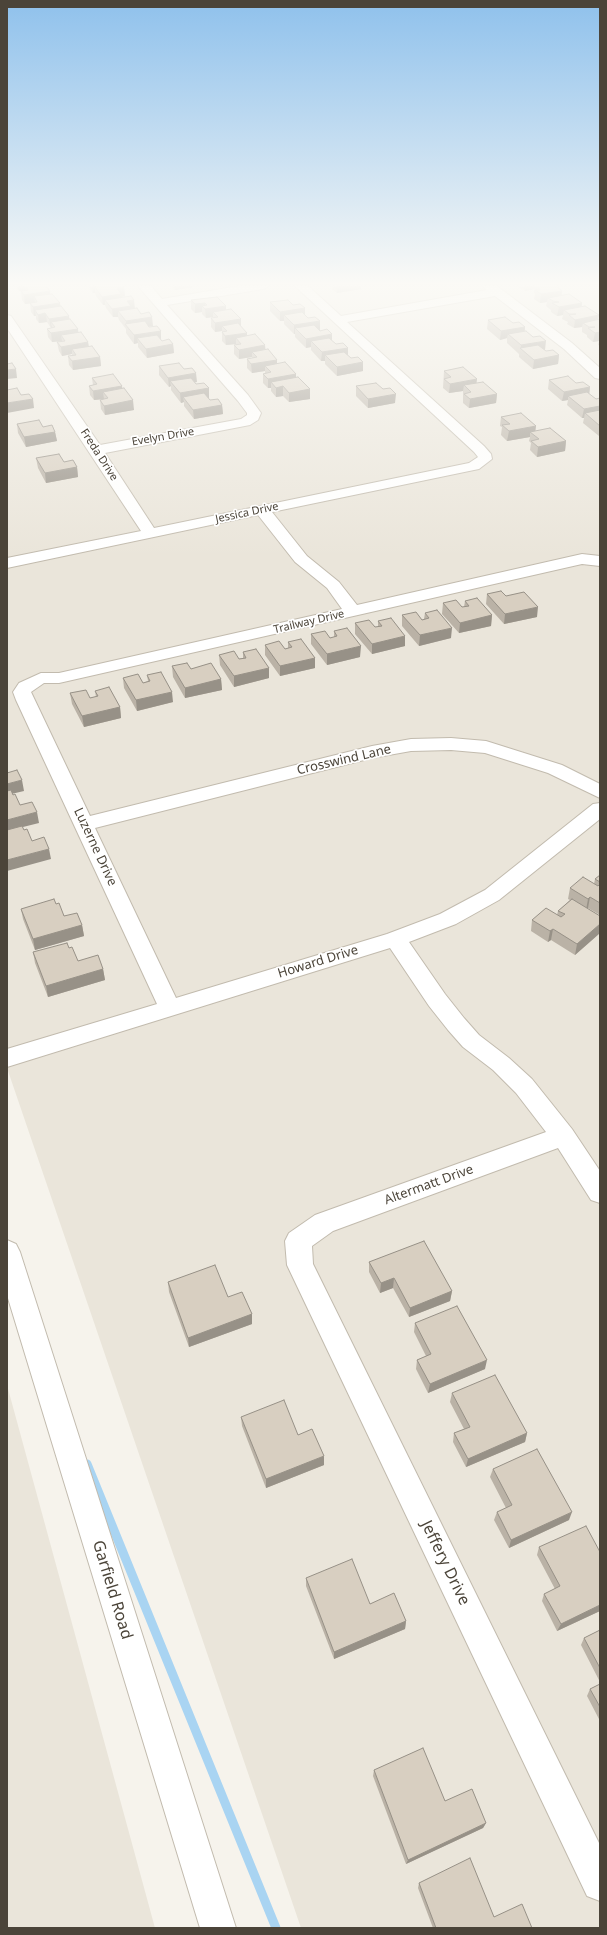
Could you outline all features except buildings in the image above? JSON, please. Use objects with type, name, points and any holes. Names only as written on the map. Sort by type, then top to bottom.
[{"type":"street","name":"Freda Drive","points":[[46,376],[150,533]]},
{"type":"street","name":"Evelyn Drive","points":[[96,450],[245,422],[253,417],[254,413],[224,376]]},
{"type":"street","name":"Jessica Drive","points":[[7,563],[474,466],[485,459],[484,454],[479,449],[399,376]]},
{"type":"street","points":[[262,510],[301,559],[333,585],[353,612]]},
{"type":"street","name":"Trailway Drive","points":[[25,687],[41,678],[59,678],[582,559],[597,561]]},
{"type":"street","name":"Luzerne Drive","points":[[25,687],[22,692],[25,700],[85,824],[170,1008]]},
{"type":"street","name":"Crosswind Lane","points":[[85,824],[372,752],[411,745],[451,744],[486,747],[555,769],[600,792]]},
{"type":"street","name":"Howard Drive","points":[[7,1058],[395,939],[448,920],[492,895],[600,809]]},
{"type":"street","points":[[395,939],[437,1000],[456,1024],[471,1041],[501,1064],[524,1086],[563,1136],[600,1192]]},
{"type":"street","name":"Altermatt Drive","points":[[298,1241],[324,1223],[563,1136]]},
{"type":"street","name":"Jeffery Drive","points":[[298,1241],[300,1265],[600,1883]]},
{"type":"street","name":"Garfield Road","points":[[7,1252],[218,1928]]},
{"type":"shaded area","points":[[7,376],[600,376],[600,1928],[301,1928],[7,1068]]},
{"type":"shaded area","points":[[7,1385],[155,1928],[7,1928]]},
{"type":"waterway","points":[[87,1464],[276,1928]]}]
